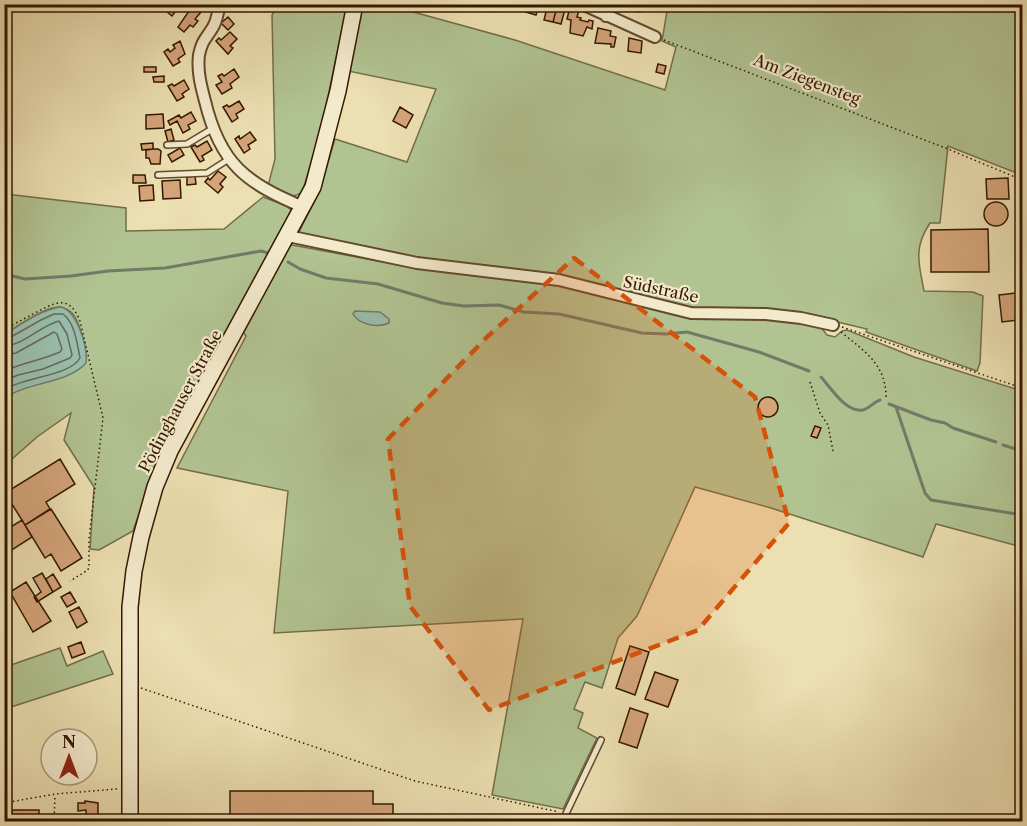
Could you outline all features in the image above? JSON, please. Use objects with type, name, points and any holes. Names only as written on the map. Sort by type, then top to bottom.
[{"type":"main road","name":"Pödinghauser Straße","points":[[130,822],[130,607],[141,537],[155,488],[171,451],[314,187],[328,137],[355,4]]},
{"type":"street","points":[[220,4],[214,26],[201,45],[198,69],[212,129],[229,159],[255,184],[303,207]]},
{"type":"street","points":[[582,4],[655,37]]},
{"type":"street","points":[[606,16],[608,4]]},
{"type":"street","name":"Südstraße","points":[[288,236],[417,263],[559,280],[692,314],[766,314],[833,324]]},
{"type":"lane","points":[[167,145],[187,144],[212,129]]},
{"type":"lane","points":[[158,175],[207,173],[229,159]]},
{"type":"lane","points":[[562,822],[601,740]]},
{"type":"path","name":"Am Ziegensteg","points":[[655,37],[1023,180]]},
{"type":"path","points":[[4,329],[55,302],[68,304],[80,321],[103,418],[89,539],[89,567],[88,570],[70,581]]},
{"type":"path","points":[[833,324],[1023,388]]},
{"type":"path","points":[[833,324],[872,358],[885,379],[886,397]]},
{"type":"path","points":[[810,382],[820,413],[828,425],[833,451]]},
{"type":"path","points":[[129,684],[415,781],[565,814]]},
{"type":"path","points":[[4,803],[55,794],[120,789]]},
{"type":"path","points":[[54,822],[55,794]]},
{"type":"highlighted area","points":[[574,258],[755,397],[789,523],[698,630],[489,710],[410,606],[388,439],[487,337]]},
{"type":"green space","points":[[278,5],[347,5],[321,130],[302,193],[294,196],[268,186],[275,159],[272,15]]},
{"type":"green space","points":[[360,5],[388,5],[515,40],[665,90],[676,47],[662,41],[668,5],[1022,5],[1022,175],[948,146],[940,223],[930,223],[919,248],[919,264],[924,291],[973,292],[983,296],[980,363],[977,371],[866,332],[867,329],[808,315],[769,309],[694,309],[559,277],[516,269],[416,261],[302,236],[299,232],[319,192],[335,139],[407,162],[436,89],[348,71]]},
{"type":"green space","points":[[5,194],[126,208],[126,231],[224,229],[263,197],[287,206],[292,211],[157,462],[133,531],[99,550],[90,549],[94,487],[64,440],[71,413],[37,437],[5,465],[4,398],[23,389],[73,373],[84,363],[85,348],[74,316],[68,310],[58,307],[31,318],[5,334]]},
{"type":"green space","points":[[292,245],[416,268],[532,278],[690,316],[765,318],[820,326],[827,335],[835,337],[847,330],[914,357],[1022,391],[1022,426],[1019,435],[1022,441],[1022,547],[936,524],[923,557],[771,508],[695,487],[637,616],[618,638],[602,688],[585,682],[574,709],[583,713],[578,728],[597,738],[563,809],[492,795],[523,619],[274,633],[288,491],[177,468],[246,336],[243,332],[288,247]]},
{"type":"green space","points":[[60,648],[67,666],[103,651],[113,674],[5,709],[5,667]]},
{"type":"water","points":[[61,307],[72,315],[80,330],[86,363],[69,375],[5,398],[5,334],[39,314]]},
{"type":"water","points":[[355,311],[380,312],[389,319],[389,323],[374,325],[364,323],[353,314]]},
{"type":"building","points":[[173,4],[181,4],[172,16],[166,11]]},
{"type":"building","points":[[520,4],[539,4],[536,15],[519,10]]},
{"type":"building","points":[[548,4],[557,7],[553,22],[544,20]]},
{"type":"building","points":[[622,4],[641,4],[640,12],[621,9]]},
{"type":"building","points":[[193,5],[201,12],[195,19],[198,21],[184,32],[178,27]]},
{"type":"building","points":[[557,7],[565,9],[561,24],[553,22]]},
{"type":"building","points":[[570,7],[579,10],[577,17],[581,18],[580,20],[593,21],[592,29],[587,27],[583,36],[570,33],[571,20],[567,19]]},
{"type":"building","points":[[228,17],[234,24],[228,30],[221,23]]},
{"type":"building","points":[[598,28],[611,31],[610,36],[616,37],[614,47],[611,47],[611,44],[595,43]]},
{"type":"building","points":[[230,32],[237,39],[230,46],[233,48],[228,54],[216,41],[219,38],[221,40]]},
{"type":"building","points":[[629,38],[642,41],[641,53],[628,51]]},
{"type":"building","points":[[180,41],[185,54],[178,59],[180,62],[173,66],[164,52],[168,49],[170,52],[175,48],[173,45]]},
{"type":"building","points":[[658,64],[666,66],[664,74],[656,72]]},
{"type":"building","points":[[144,67],[156,67],[156,72],[144,72]]},
{"type":"building","points":[[234,69],[239,77],[230,84],[232,88],[222,94],[216,85],[222,82],[218,76],[222,74],[224,76]]},
{"type":"building","points":[[164,76],[164,82],[154,82],[153,77]]},
{"type":"building","points":[[184,80],[189,89],[182,94],[184,97],[177,101],[168,86],[172,84],[174,86]]},
{"type":"building","points":[[239,101],[244,109],[236,114],[238,118],[232,122],[223,107],[227,105],[229,107]]},
{"type":"building","points":[[400,107],[413,115],[406,128],[393,121]]},
{"type":"building","points":[[191,112],[196,121],[188,125],[190,129],[183,133],[177,121],[170,125],[168,121],[179,115],[181,118]]},
{"type":"building","points":[[163,114],[164,128],[146,129],[146,115]]},
{"type":"building","points":[[171,129],[174,140],[168,142],[165,131]]},
{"type":"building","points":[[250,132],[256,140],[248,145],[250,149],[244,153],[235,139],[239,136],[240,139]]},
{"type":"building","points":[[207,141],[212,150],[202,156],[204,160],[200,162],[191,147],[195,145],[197,147]]},
{"type":"building","points":[[153,143],[153,149],[142,150],[141,144]]},
{"type":"building","points":[[180,148],[184,155],[172,162],[168,155]]},
{"type":"building","points":[[146,150],[161,151],[160,164],[151,164],[149,158],[146,158]]},
{"type":"building","points":[[218,171],[226,177],[220,184],[223,187],[218,193],[205,182]]},
{"type":"building","points":[[133,175],[145,175],[146,183],[133,183]]},
{"type":"building","points":[[195,176],[196,184],[187,185],[187,177]]},
{"type":"building","points":[[1008,178],[1009,199],[987,199],[986,179]]},
{"type":"building","points":[[180,180],[181,198],[163,199],[162,181]]},
{"type":"building","points":[[153,185],[154,200],[140,201],[139,186]]},
{"type":"building","points":[[996,202],[1004,206],[1008,214],[1004,222],[996,226],[988,222],[984,214],[988,206]]},
{"type":"building","points":[[988,229],[989,272],[931,272],[931,230]]},
{"type":"building","points":[[1016,230],[1022,230],[1022,261],[1016,261]]},
{"type":"building","points":[[1016,293],[1019,320],[1002,322],[999,295]]},
{"type":"building","points":[[764,397],[772,397],[778,403],[778,411],[772,417],[764,417],[758,411],[758,403]]},
{"type":"building","points":[[815,426],[821,428],[817,438],[811,436]]},
{"type":"building","points":[[60,459],[75,484],[46,502],[50,509],[25,525],[5,493]]},
{"type":"building","points":[[51,509],[82,558],[61,571],[51,554],[45,558],[25,525]]},
{"type":"building","points":[[22,520],[32,537],[4,555],[4,531]]},
{"type":"building","points":[[42,573],[53,592],[37,602],[34,597],[41,592],[33,578]]},
{"type":"building","points":[[53,574],[61,587],[53,592],[46,579]]},
{"type":"building","points":[[26,582],[51,621],[33,632],[10,592]]},
{"type":"building","points":[[70,592],[76,602],[67,607],[61,597]]},
{"type":"building","points":[[79,607],[87,622],[77,628],[69,612]]},
{"type":"building","points":[[81,642],[85,653],[72,658],[68,647]]},
{"type":"building","points":[[630,646],[649,652],[635,695],[616,688]]},
{"type":"building","points":[[655,672],[678,680],[668,707],[645,699]]},
{"type":"building","points":[[630,708],[648,714],[637,748],[619,742]]},
{"type":"building","points":[[230,791],[373,791],[373,804],[393,804],[393,822],[230,822]]},
{"type":"building","points":[[85,801],[98,803],[98,822],[86,822],[86,810],[78,811],[78,803],[85,803]]},
{"type":"building","points":[[12,810],[39,810],[39,822],[12,822]]},
{"type":"waterway","points":[[4,274],[25,279],[71,276],[108,271],[165,268],[261,251],[268,253]]},
{"type":"waterway","points":[[288,262],[326,278],[378,284],[442,303],[464,306],[499,305],[524,312],[559,314],[642,333],[687,332],[759,352],[809,371]]},
{"type":"waterway","points":[[821,377],[839,399],[851,408],[863,410],[880,400]]},
{"type":"waterway","points":[[889,404],[996,442]]},
{"type":"waterway","points":[[896,407],[925,493],[931,500],[1022,515]]},
{"type":"waterway","points":[[1003,445],[1022,451]]}]
